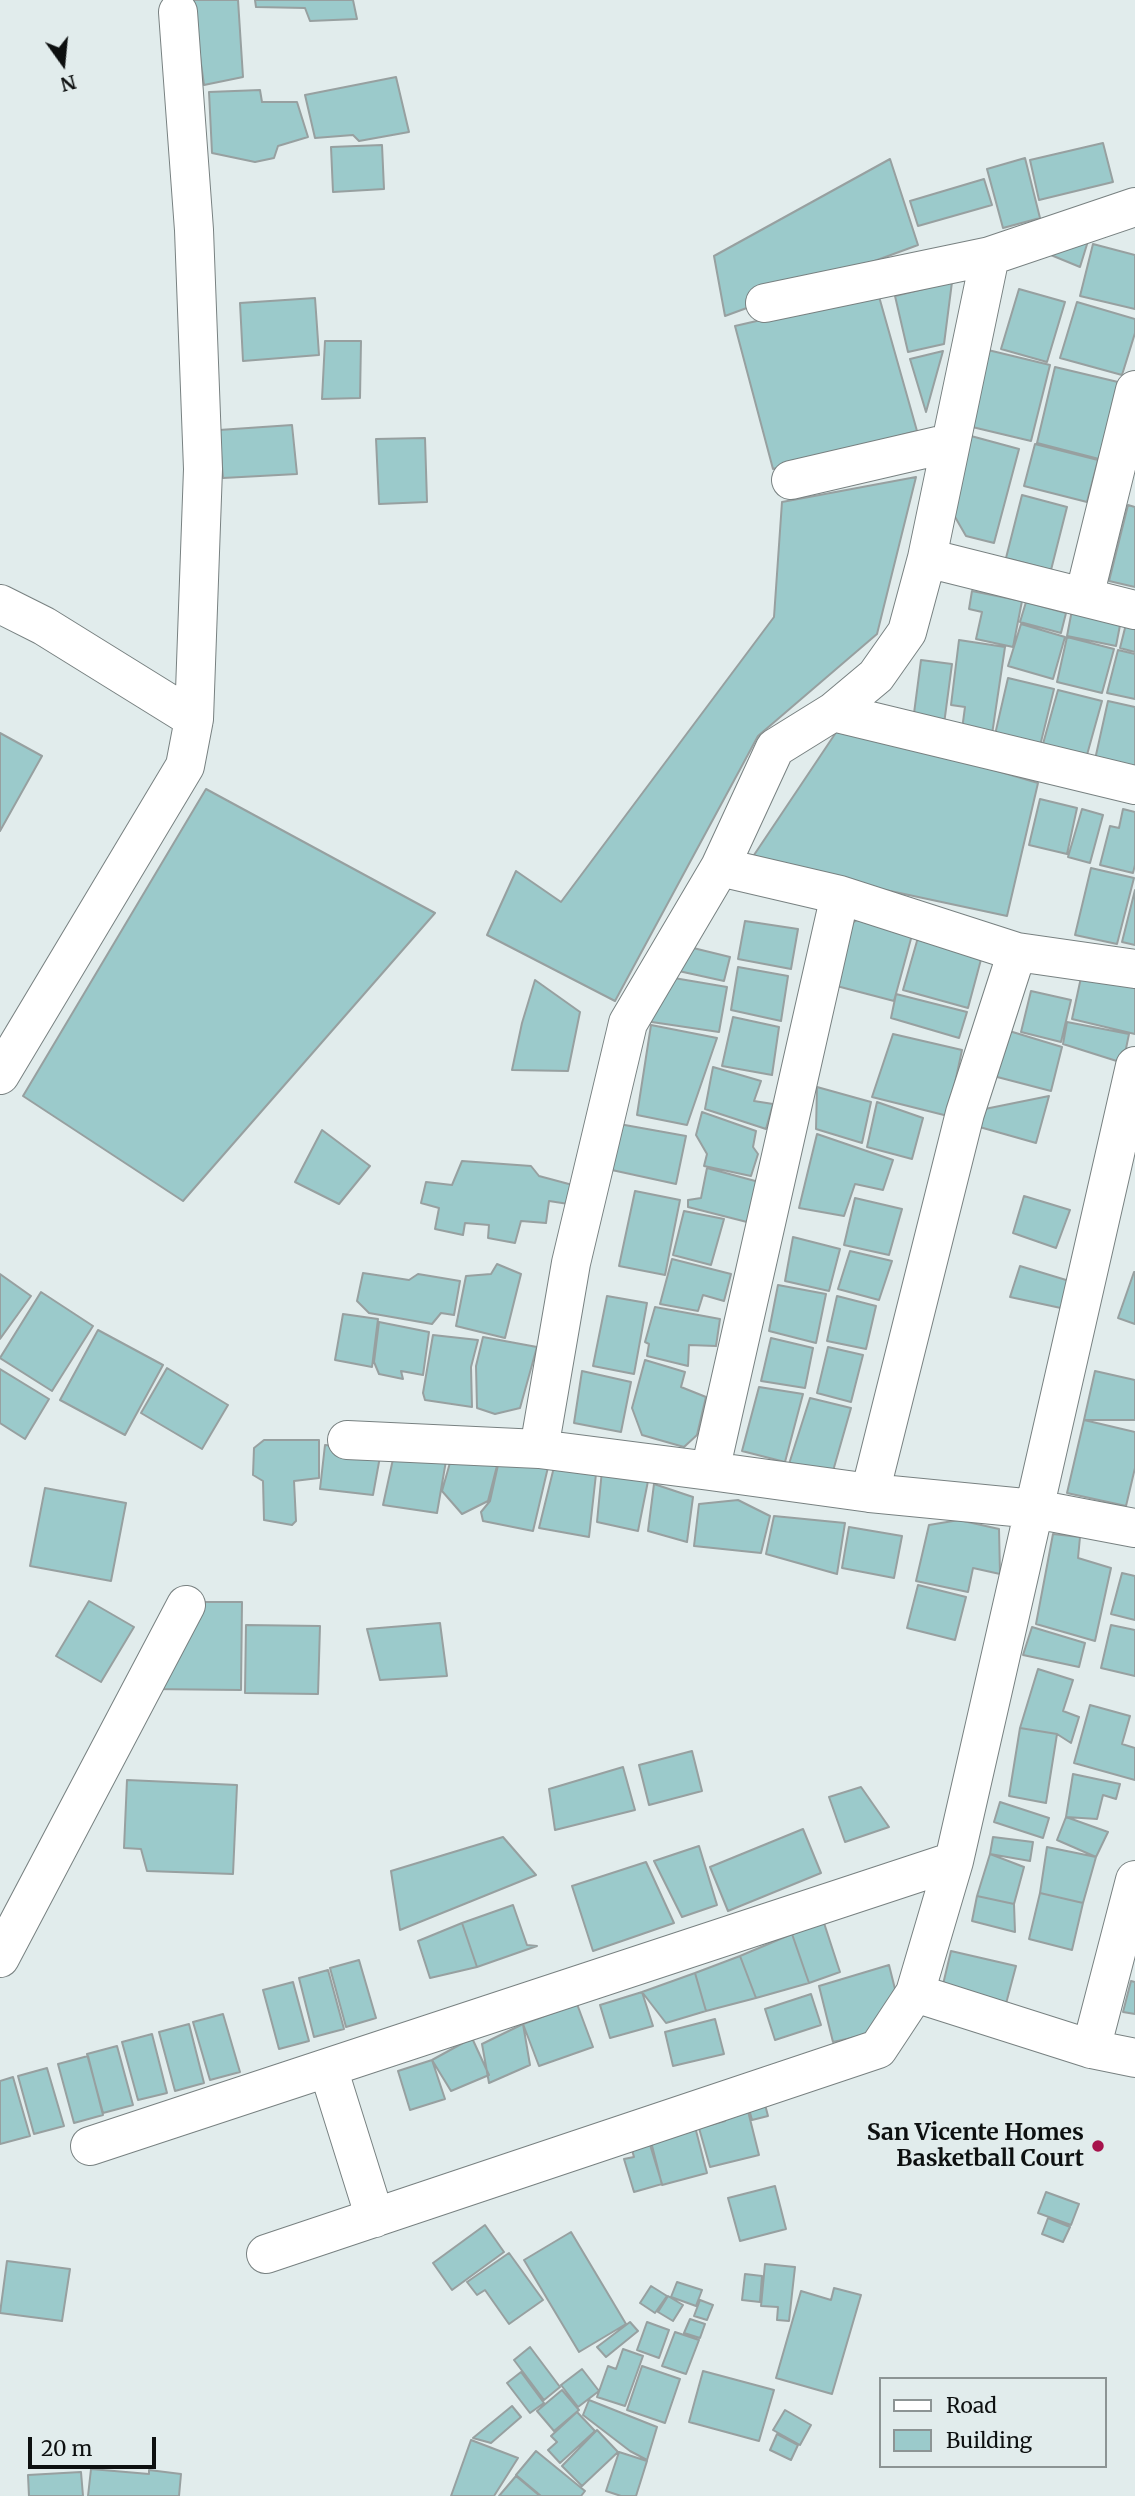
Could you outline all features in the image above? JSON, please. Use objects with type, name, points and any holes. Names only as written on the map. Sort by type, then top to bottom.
[{"type":"street","points":[[0,1075],[185,766],[194,719],[203,469],[194,230],[178,12]]},
{"type":"street","points":[[765,303],[990,256],[1135,207]]},
{"type":"street","points":[[540,1449],[571,1263],[628,1023],[720,867],[775,748],[833,712],[876,676],[907,632],[927,558],[990,256]]},
{"type":"street","points":[[1084,597],[1135,390]]},
{"type":"street","points":[[791,480],[950,443]]},
{"type":"street","points":[[927,558],[1135,610]]},
{"type":"street","points":[[0,604],[44,626],[194,719]]},
{"type":"street","points":[[833,712],[1135,785]]},
{"type":"street","points":[[720,867],[840,895],[1017,952],[1135,969]]},
{"type":"street","points":[[710,1471],[840,895]]},
{"type":"street","points":[[870,1493],[965,1113],[1017,952]]},
{"type":"street","points":[[266,2255],[878,2049],[915,1993],[954,1861],[1135,1066]]},
{"type":"street","points":[[347,1440],[540,1449],[870,1493],[1035,1510],[1135,1528]]},
{"type":"street","points":[[0,1958],[186,1605]]},
{"type":"street","points":[[90,2146],[954,1861]]},
{"type":"street","points":[[1091,2049],[1135,1880]]},
{"type":"street","points":[[915,1993],[1091,2049],[1135,2058]]},
{"type":"street","points":[[328,2068],[375,2218]]},
{"type":"building","points":[[192,0],[238,0],[243,77],[204,85]]},
{"type":"building","points":[[255,0],[353,0],[357,19],[310,21],[305,8],[256,7]]},
{"type":"building","points":[[396,77],[409,132],[359,141],[353,135],[315,138],[305,95]]},
{"type":"building","points":[[260,90],[262,102],[297,102],[308,137],[278,146],[274,158],[255,162],[212,153],[209,92]]},
{"type":"building","points":[[1103,143],[1113,182],[1039,200],[1030,160]]},
{"type":"building","points":[[382,145],[384,189],[333,192],[331,147]]},
{"type":"building","points":[[1025,158],[1040,218],[1003,228],[987,169]]},
{"type":"building","points":[[890,159],[918,245],[725,316],[714,256]]},
{"type":"building","points":[[984,179],[992,205],[918,226],[910,201]]},
{"type":"building","points":[[1092,228],[1080,267],[1029,246]]},
{"type":"building","points":[[1093,244],[1135,255],[1135,309],[1080,296]]},
{"type":"building","points":[[952,282],[944,344],[908,352],[895,296]]},
{"type":"building","points":[[1019,289],[1065,302],[1047,362],[1001,349]]},
{"type":"building","points":[[878,293],[917,431],[773,469],[735,326]]},
{"type":"building","points":[[315,298],[319,355],[243,361],[240,303]]},
{"type":"building","points":[[1077,302],[1135,319],[1135,333],[1122,375],[1060,358]]},
{"type":"building","points":[[325,341],[361,341],[360,398],[322,399]]},
{"type":"building","points":[[988,350],[1050,365],[1031,441],[968,426]]},
{"type":"building","points":[[943,351],[926,412],[910,359]]},
{"type":"building","points":[[1055,367],[1118,382],[1099,459],[1037,443]]},
{"type":"building","points":[[292,425],[297,474],[223,478],[219,430]]},
{"type":"building","points":[[971,436],[1019,449],[994,543],[966,536],[951,510]]},
{"type":"building","points":[[425,438],[427,502],[379,504],[376,439]]},
{"type":"building","points":[[1035,444],[1098,460],[1087,502],[1024,486]]},
{"type":"building","points":[[916,477],[877,634],[758,736],[615,1001],[487,935],[516,871],[561,902],[774,617],[782,502]]},
{"type":"building","points":[[1022,495],[1067,507],[1051,570],[1006,558]]},
{"type":"building","points":[[1128,505],[1135,507],[1135,587],[1109,581]]},
{"type":"building","points":[[972,591],[1022,601],[1013,647],[976,639],[982,612],[969,609]]},
{"type":"building","points":[[1026,602],[1066,613],[1061,633],[1020,622]]},
{"type":"building","points":[[1072,610],[1121,620],[1116,646],[1067,636]]},
{"type":"building","points":[[1021,624],[1065,637],[1053,679],[1008,666]]},
{"type":"building","points":[[1126,624],[1135,627],[1135,652],[1120,648]]},
{"type":"building","points":[[1067,637],[1114,649],[1102,693],[1057,682]]},
{"type":"building","points":[[959,640],[1005,647],[991,741],[961,737],[965,707],[951,705]]},
{"type":"building","points":[[1118,650],[1135,654],[1135,699],[1107,693]]},
{"type":"building","points":[[921,660],[952,664],[944,724],[913,721]]},
{"type":"building","points":[[1008,678],[1054,689],[1039,750],[994,739]]},
{"type":"building","points":[[1058,690],[1102,701],[1085,762],[1041,751]]},
{"type":"building","points":[[1108,701],[1135,707],[1135,773],[1094,764]]},
{"type":"building","points":[[841,725],[1038,783],[1007,916],[750,861]]},
{"type":"building","points":[[0,733],[42,756],[0,831]]},
{"type":"building","points":[[206,789],[435,913],[183,1201],[23,1096]]},
{"type":"building","points":[[1040,799],[1077,808],[1067,854],[1029,845]]},
{"type":"building","points":[[1082,809],[1103,815],[1090,863],[1068,857]]},
{"type":"building","points":[[1123,809],[1135,812],[1133,873],[1100,865],[1110,826],[1119,828]]},
{"type":"building","points":[[1091,868],[1134,878],[1117,944],[1075,935]]},
{"type":"building","points":[[1135,890],[1135,945],[1122,942]]},
{"type":"building","points":[[857,920],[912,935],[894,1001],[829,984],[846,927]]},
{"type":"building","points":[[745,921],[798,929],[791,969],[738,959]]},
{"type":"building","points":[[919,934],[983,952],[968,1008],[903,990]]},
{"type":"building","points":[[681,945],[730,957],[724,981],[665,968]]},
{"type":"building","points":[[738,967],[788,976],[781,1021],[731,1010]]},
{"type":"building","points":[[1082,973],[1135,985],[1135,1034],[1072,1019]]},
{"type":"building","points":[[668,977],[727,987],[719,1032],[645,1021]]},
{"type":"building","points":[[535,980],[580,1012],[568,1071],[512,1070]]},
{"type":"building","points":[[1031,991],[1071,1000],[1061,1042],[1021,1032]]},
{"type":"building","points":[[896,994],[967,1012],[959,1038],[891,1018]]},
{"type":"building","points":[[733,1017],[779,1027],[772,1075],[722,1066]]},
{"type":"building","points":[[1067,1022],[1129,1034],[1123,1063],[1063,1044]]},
{"type":"building","points":[[651,1025],[717,1038],[687,1125],[637,1115]]},
{"type":"building","points":[[1006,1030],[1062,1047],[1051,1091],[978,1072]]},
{"type":"building","points":[[893,1034],[962,1050],[948,1116],[872,1097]]},
{"type":"building","points":[[713,1067],[761,1081],[754,1101],[773,1104],[766,1129],[705,1109]]},
{"type":"building","points":[[817,1087],[871,1102],[862,1143],[816,1129]]},
{"type":"building","points":[[1049,1096],[1036,1143],[976,1126],[965,1113]]},
{"type":"building","points":[[877,1102],[923,1118],[912,1159],[867,1147]]},
{"type":"building","points":[[702,1112],[756,1131],[753,1147],[758,1154],[751,1176],[704,1166],[707,1154],[696,1135]]},
{"type":"building","points":[[608,1122],[686,1136],[676,1184],[598,1167]]},
{"type":"building","points":[[322,1130],[370,1166],[339,1204],[295,1182]]},
{"type":"building","points":[[817,1134],[893,1160],[883,1190],[855,1184],[844,1216],[799,1208]]},
{"type":"building","points":[[462,1161],[531,1166],[539,1176],[580,1187],[575,1205],[549,1201],[546,1223],[521,1221],[515,1243],[488,1238],[489,1225],[465,1223],[463,1235],[435,1229],[439,1208],[421,1203],[426,1182],[452,1185]]},
{"type":"building","points":[[707,1168],[759,1182],[747,1222],[688,1207],[688,1200],[701,1198]]},
{"type":"building","points":[[635,1191],[680,1200],[665,1275],[619,1266]]},
{"type":"building","points":[[1024,1196],[1070,1210],[1056,1248],[1013,1233]]},
{"type":"building","points":[[855,1198],[902,1209],[889,1255],[844,1245]]},
{"type":"building","points":[[684,1211],[724,1219],[711,1265],[673,1255]]},
{"type":"building","points":[[793,1237],[840,1249],[829,1291],[785,1281]]},
{"type":"building","points":[[850,1251],[892,1261],[879,1300],[838,1289]]},
{"type":"building","points":[[672,1259],[731,1274],[724,1301],[703,1295],[698,1311],[660,1304]]},
{"type":"building","points":[[497,1264],[521,1274],[505,1338],[456,1326],[466,1276],[491,1274]]},
{"type":"building","points":[[1020,1266],[1076,1283],[1070,1310],[1010,1297]]},
{"type":"building","points":[[1135,1272],[1135,1324],[1118,1318]]},
{"type":"building","points":[[363,1273],[409,1280],[418,1274],[460,1281],[454,1315],[441,1313],[432,1324],[369,1313],[357,1301]]},
{"type":"building","points":[[0,1274],[31,1296],[0,1339]]},
{"type":"building","points":[[778,1285],[826,1294],[816,1343],[769,1331]]},
{"type":"building","points":[[41,1292],[93,1326],[52,1391],[0,1358]]},
{"type":"building","points":[[607,1296],[647,1303],[634,1374],[593,1366]]},
{"type":"building","points":[[837,1296],[876,1306],[866,1349],[827,1341]]},
{"type":"building","points":[[655,1307],[720,1319],[716,1346],[689,1345],[688,1366],[647,1356],[649,1344],[645,1342]]},
{"type":"building","points":[[343,1314],[378,1319],[372,1367],[335,1360]]},
{"type":"building","points":[[379,1322],[429,1332],[423,1375],[401,1371],[403,1379],[379,1374],[374,1362]]},
{"type":"building","points":[[98,1330],[163,1365],[125,1435],[60,1400]]},
{"type":"building","points":[[433,1335],[478,1340],[471,1367],[472,1407],[425,1400],[423,1393]]},
{"type":"building","points":[[483,1337],[537,1347],[520,1408],[495,1414],[477,1408],[476,1366]]},
{"type":"building","points":[[771,1338],[813,1348],[805,1388],[761,1381]]},
{"type":"building","points":[[828,1347],[863,1355],[851,1402],[817,1393]]},
{"type":"building","points":[[645,1360],[685,1372],[681,1387],[706,1397],[697,1435],[684,1447],[642,1435],[632,1408]]},
{"type":"building","points":[[167,1368],[228,1405],[202,1449],[141,1413]]},
{"type":"building","points":[[0,1369],[49,1399],[25,1439],[0,1423]]},
{"type":"building","points":[[582,1371],[631,1382],[621,1432],[574,1423]]},
{"type":"building","points":[[1095,1371],[1135,1380],[1135,1420],[1084,1420]]},
{"type":"building","points":[[759,1387],[803,1394],[785,1462],[742,1451]]},
{"type":"building","points":[[810,1398],[851,1408],[833,1471],[789,1464]]},
{"type":"building","points":[[1084,1420],[1135,1432],[1135,1468],[1126,1506],[1067,1493]]},
{"type":"building","points":[[264,1440],[319,1440],[319,1478],[294,1481],[296,1521],[292,1525],[264,1520],[263,1481],[253,1475],[254,1448]]},
{"type":"building","points":[[325,1445],[381,1451],[373,1495],[320,1489]]},
{"type":"building","points":[[395,1450],[447,1455],[437,1513],[383,1505]]},
{"type":"building","points":[[453,1452],[499,1458],[488,1501],[462,1514],[442,1491]]},
{"type":"building","points":[[500,1456],[549,1463],[533,1531],[483,1521],[481,1512],[490,1501]]},
{"type":"building","points":[[554,1467],[596,1474],[589,1537],[539,1528]]},
{"type":"building","points":[[602,1470],[648,1481],[638,1531],[597,1522]]},
{"type":"building","points":[[654,1484],[693,1497],[687,1542],[648,1531]]},
{"type":"building","points":[[45,1488],[126,1503],[111,1581],[30,1566]]},
{"type":"building","points":[[738,1500],[770,1516],[761,1553],[694,1546],[699,1504]]},
{"type":"building","points":[[774,1516],[845,1523],[837,1574],[766,1554]]},
{"type":"building","points":[[959,1520],[999,1529],[1000,1574],[973,1568],[968,1592],[916,1581],[929,1525]]},
{"type":"building","points":[[849,1527],[902,1536],[894,1578],[842,1568]]},
{"type":"building","points":[[1053,1534],[1080,1537],[1078,1558],[1111,1568],[1095,1641],[1036,1624]]},
{"type":"building","points":[[1122,1573],[1135,1576],[1135,1620],[1111,1614]]},
{"type":"building","points":[[918,1585],[966,1597],[955,1640],[907,1628]]},
{"type":"building","points":[[89,1601],[134,1627],[101,1682],[56,1656]]},
{"type":"building","points":[[194,1602],[242,1602],[241,1690],[150,1689]]},
{"type":"building","points":[[440,1623],[447,1676],[380,1680],[367,1629]]},
{"type":"building","points":[[246,1625],[320,1626],[318,1694],[245,1693]]},
{"type":"building","points":[[1111,1625],[1135,1630],[1135,1676],[1101,1668]]},
{"type":"building","points":[[1032,1627],[1085,1643],[1079,1667],[1023,1655]]},
{"type":"building","points":[[1038,1669],[1073,1680],[1063,1711],[1079,1717],[1071,1743],[1057,1734],[1020,1728]]},
{"type":"building","points":[[1090,1705],[1130,1716],[1122,1744],[1135,1748],[1135,1780],[1074,1763]]},
{"type":"building","points":[[1020,1728],[1057,1734],[1046,1803],[1009,1796]]},
{"type":"building","points":[[692,1751],[702,1791],[649,1805],[639,1765]]},
{"type":"building","points":[[623,1767],[635,1810],[555,1830],[549,1789]]},
{"type":"building","points":[[1073,1774],[1120,1784],[1116,1799],[1103,1795],[1097,1819],[1066,1817]]},
{"type":"building","points":[[127,1780],[237,1785],[233,1874],[147,1871],[141,1849],[124,1848]]},
{"type":"building","points":[[861,1787],[889,1827],[845,1842],[829,1797]]},
{"type":"building","points":[[1000,1802],[1049,1818],[1043,1838],[994,1822]]},
{"type":"building","points":[[1066,1817],[1108,1832],[1096,1857],[1057,1840]]},
{"type":"building","points":[[803,1829],[821,1873],[728,1911],[710,1867]]},
{"type":"building","points":[[503,1837],[536,1875],[400,1930],[391,1871]]},
{"type":"building","points":[[993,1837],[1033,1842],[1030,1861],[990,1854]]},
{"type":"building","points":[[699,1846],[717,1905],[682,1917],[654,1861]]},
{"type":"building","points":[[1047,1847],[1096,1857],[1083,1903],[1040,1893]]},
{"type":"building","points":[[990,1854],[1024,1867],[1014,1904],[977,1896]]},
{"type":"building","points":[[646,1862],[674,1923],[593,1951],[572,1886]]},
{"type":"building","points":[[1040,1893],[1083,1903],[1072,1950],[1029,1939]]},
{"type":"building","points":[[977,1896],[1014,1904],[1015,1932],[972,1921]]},
{"type":"building","points":[[513,1905],[527,1945],[537,1946],[477,1967],[462,1923]]},
{"type":"building","points":[[462,1923],[477,1967],[430,1978],[418,1941]]},
{"type":"building","points":[[824,1923],[840,1972],[809,1983],[792,1934]]},
{"type":"building","points":[[792,1934],[809,1983],[756,1998],[740,1956]]},
{"type":"building","points":[[951,1951],[1016,1966],[1003,2015],[940,1997]]},
{"type":"building","points":[[740,1956],[756,1998],[706,2011],[695,1973]]},
{"type":"building","points":[[359,1960],[376,2018],[346,2027],[330,1968]]},
{"type":"building","points":[[889,1965],[899,2005],[878,2032],[833,2042],[819,1986]]},
{"type":"building","points":[[328,1970],[344,2029],[314,2037],[299,1978]]},
{"type":"building","points":[[695,1973],[706,2011],[666,2023],[642,1992]]},
{"type":"building","points":[[1131,1981],[1135,1982],[1135,2014],[1123,2012]]},
{"type":"building","points":[[293,1982],[309,2041],[279,2049],[263,1990]]},
{"type":"building","points":[[642,1992],[653,2026],[610,2038],[600,2005]]},
{"type":"building","points":[[811,1994],[821,2025],[775,2040],[765,2009]]},
{"type":"building","points":[[577,2004],[593,2047],[539,2066],[523,2024]]},
{"type":"building","points":[[223,2014],[240,2072],[210,2080],[193,2022]]},
{"type":"building","points":[[715,2019],[724,2054],[673,2066],[665,2032]]},
{"type":"building","points":[[189,2024],[204,2083],[175,2091],[159,2032]]},
{"type":"building","points":[[523,2024],[530,2065],[489,2083],[482,2044]]},
{"type":"building","points":[[152,2034],[167,2093],[138,2100],[122,2042]]},
{"type":"building","points":[[472,2038],[489,2075],[451,2091],[432,2060]]},
{"type":"building","points":[[117,2046],[133,2105],[103,2113],[87,2054]]},
{"type":"building","points":[[88,2056],[103,2115],[74,2123],[58,2064]]},
{"type":"building","points":[[432,2060],[445,2099],[410,2110],[398,2071]]},
{"type":"building","points":[[47,2068],[64,2126],[34,2134],[18,2076]]},
{"type":"building","points":[[13,2077],[30,2136],[0,2144],[0,2081]]},
{"type":"building","points":[[763,2097],[768,2116],[752,2120],[749,2109]]},
{"type":"building","points":[[746,2103],[759,2155],[710,2167],[699,2128],[725,2121],[722,2109]]},
{"type":"building","points":[[693,2119],[707,2173],[662,2185],[648,2130]]},
{"type":"building","points":[[648,2138],[662,2184],[634,2192],[624,2159],[634,2157],[630,2143]]},
{"type":"building","points":[[775,2186],[786,2229],[740,2241],[728,2198]]},
{"type":"building","points":[[1046,2192],[1079,2204],[1071,2225],[1038,2213]]},
{"type":"building","points":[[1048,2218],[1070,2227],[1063,2242],[1042,2234]]},
{"type":"building","points":[[485,2225],[504,2252],[452,2290],[433,2263]]},
{"type":"building","points":[[571,2232],[626,2324],[579,2352],[524,2260]]},
{"type":"building","points":[[509,2253],[543,2300],[509,2324],[485,2290],[477,2295],[467,2282]]},
{"type":"building","points":[[7,2261],[70,2269],[62,2321],[0,2313]]},
{"type":"building","points":[[765,2264],[795,2267],[789,2321],[777,2320],[778,2307],[761,2306]]},
{"type":"building","points":[[745,2274],[762,2276],[760,2302],[742,2300]]},
{"type":"building","points":[[677,2282],[702,2290],[696,2306],[671,2297]]},
{"type":"building","points":[[651,2286],[667,2296],[655,2313],[640,2303]]},
{"type":"building","points":[[834,2288],[861,2295],[832,2394],[776,2378],[801,2291],[831,2300]]},
{"type":"building","points":[[668,2296],[683,2305],[673,2321],[658,2312]]},
{"type":"building","points":[[700,2300],[713,2305],[707,2320],[694,2316]]},
{"type":"building","points":[[690,2319],[705,2324],[700,2338],[684,2333]]},
{"type":"building","points":[[630,2322],[638,2331],[606,2357],[597,2347]]},
{"type":"building","points":[[647,2322],[669,2330],[659,2358],[637,2350]]},
{"type":"building","points":[[675,2332],[699,2340],[686,2374],[662,2366]]},
{"type":"building","points":[[530,2347],[560,2387],[544,2400],[514,2360]]},
{"type":"building","points":[[623,2349],[643,2356],[625,2406],[597,2397],[608,2366],[616,2369]]},
{"type":"building","points":[[642,2366],[680,2379],[665,2423],[627,2410]]},
{"type":"building","points":[[582,2369],[599,2391],[578,2407],[561,2385]]},
{"type":"building","points":[[703,2371],[774,2390],[759,2441],[689,2422]]},
{"type":"building","points":[[521,2372],[544,2403],[530,2413],[507,2383]]},
{"type":"building","points":[[562,2390],[579,2410],[554,2431],[537,2411]]},
{"type":"building","points":[[589,2400],[657,2427],[647,2460],[630,2451],[583,2415]]},
{"type":"building","points":[[512,2406],[521,2417],[491,2443],[473,2438]]},
{"type":"building","points":[[785,2410],[811,2425],[800,2445],[773,2430]]},
{"type":"building","points":[[577,2412],[595,2431],[560,2463],[548,2450],[557,2442],[551,2436]]},
{"type":"building","points":[[597,2430],[618,2452],[582,2486],[562,2466]]},
{"type":"building","points":[[777,2434],[798,2445],[791,2460],[770,2450]]},
{"type":"building","points":[[471,2440],[518,2458],[494,2496],[451,2496]]},
{"type":"building","points":[[536,2451],[585,2491],[581,2496],[541,2496],[516,2475]]},
{"type":"building","points":[[619,2452],[647,2461],[636,2496],[621,2496],[606,2491]]},
{"type":"building","points":[[91,2469],[149,2474],[149,2470],[181,2474],[179,2496],[88,2496]]},
{"type":"building","points":[[81,2472],[83,2496],[29,2496],[28,2475]]},
{"type":"building","points":[[516,2476],[540,2496],[499,2496]]},
{"type":"place","name":"San Vicente Homes Basketball Court","points":[[1098,2146]]}]
